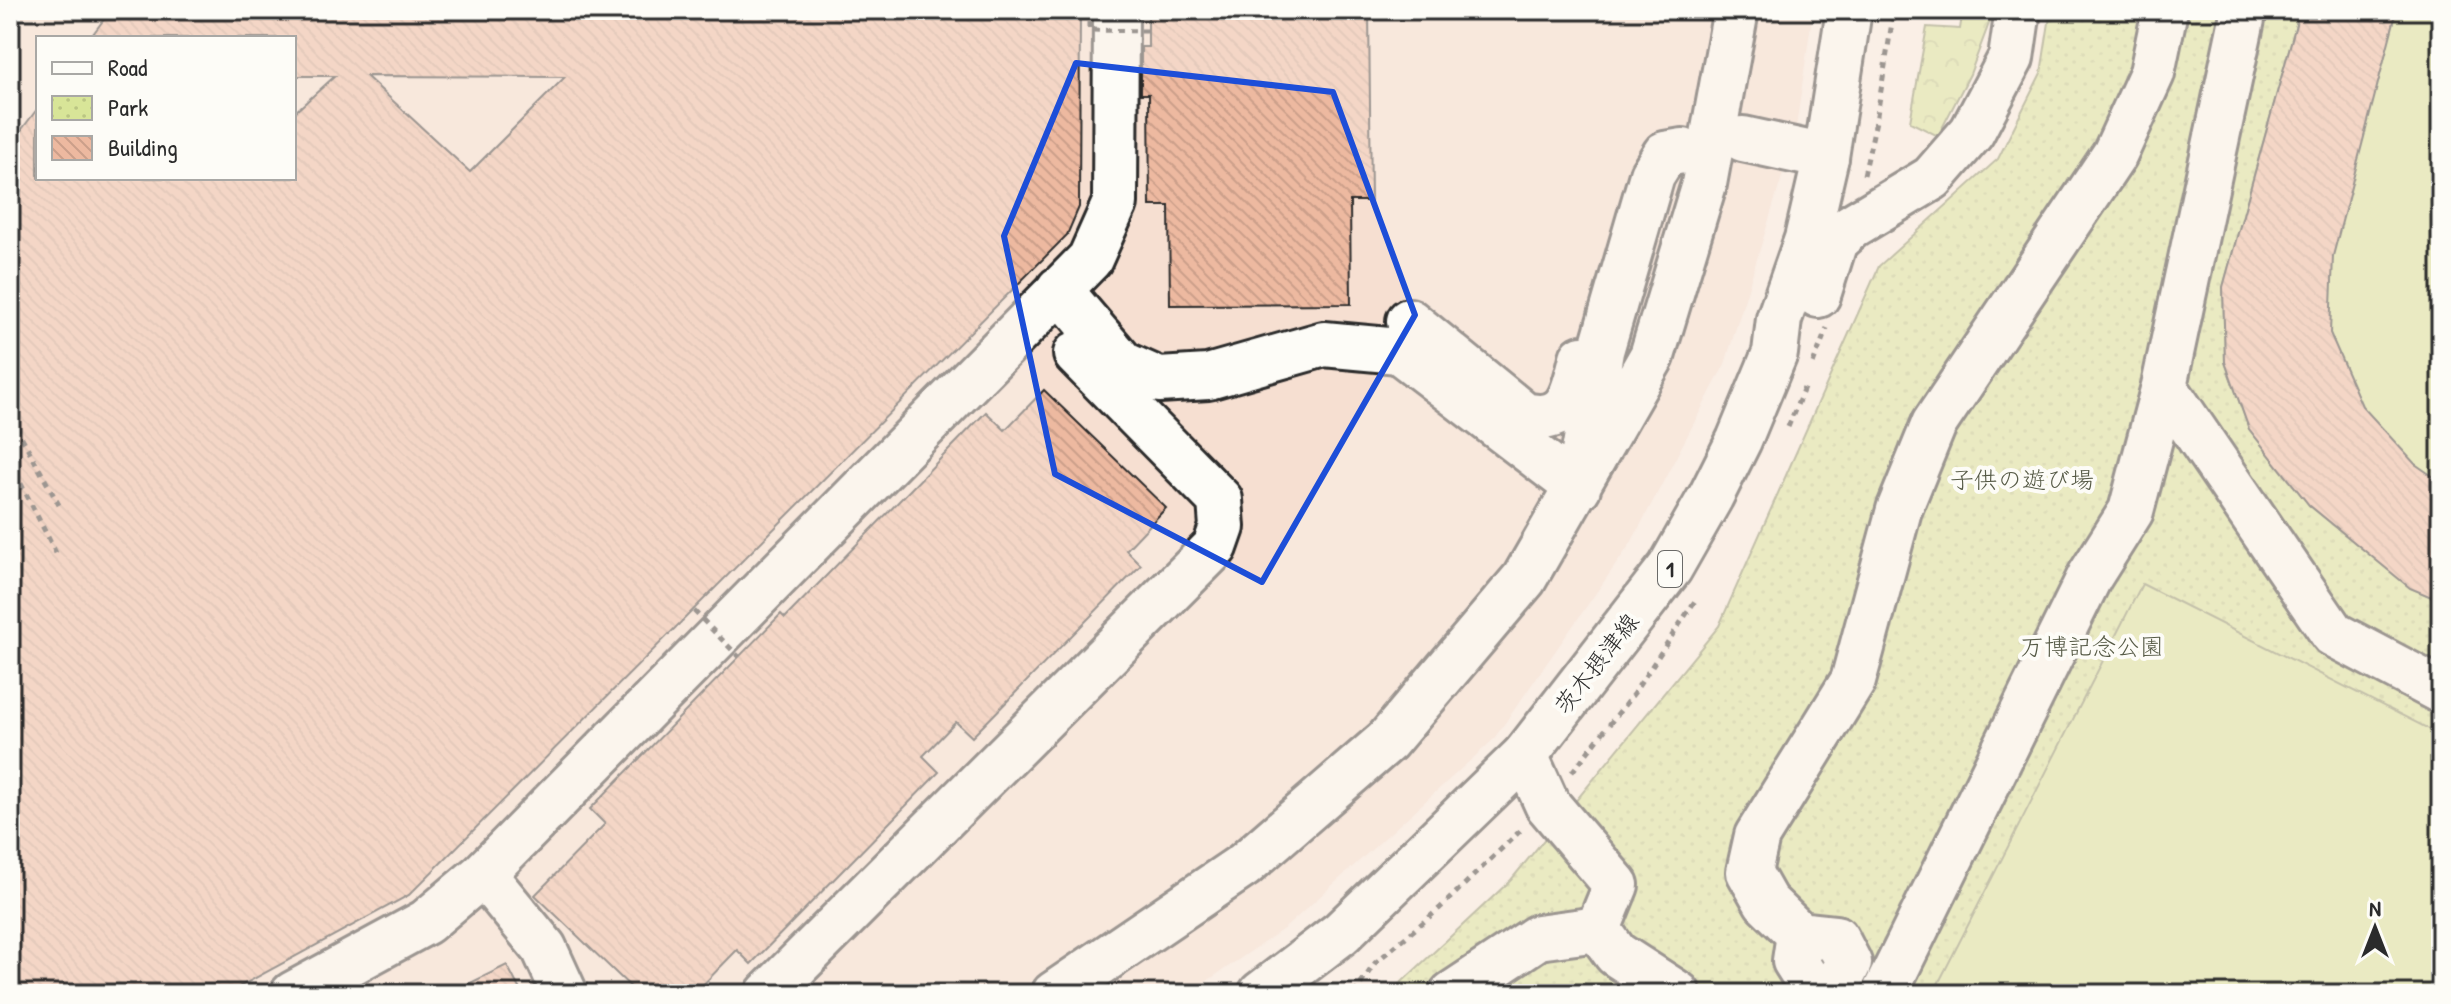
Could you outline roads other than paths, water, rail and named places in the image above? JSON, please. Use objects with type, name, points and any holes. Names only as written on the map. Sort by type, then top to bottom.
[{"type":"main road","points":[[1054,994],[1244,865],[1387,741],[1524,579],[1652,356],[1704,184],[1736,10]]},
{"type":"main road","name":"茨木摂津線","points":[[1261,994],[1341,933],[1525,755],[1670,568],[1718,482],[1775,353],[1779,319],[1807,239],[1823,169],[1849,10]]},
{"type":"main road","points":[[1775,353],[1807,331],[1835,241],[1852,226],[1932,178],[1972,132],[2011,58],[2018,10]]},
{"type":"main road","points":[[1799,934],[1766,902],[1749,872],[1757,836],[1853,681],[1899,510],[1934,424],[2115,154],[2152,73],[2165,10]]},
{"type":"main road","points":[[1884,994],[2090,576],[2131,511],[2164,386],[2244,10]]},
{"type":"main road","points":[[293,994],[426,922],[483,874],[1090,259],[1115,203],[1132,20]]},
{"type":"main road","points":[[1409,321],[1524,415],[1540,418],[1556,415],[1568,403],[1575,386],[1639,150],[1648,135],[1668,127],[1685,139],[1665,154],[1652,175],[1601,351],[1578,488]]},
{"type":"main road","points":[[1741,151],[1823,169]]},
{"type":"main road","points":[[1048,301],[1123,364],[1159,380],[1208,377],[1324,344],[1399,351],[1578,488]]},
{"type":"main road","points":[[768,994],[1215,547],[1222,527],[1220,500],[1048,301]]},
{"type":"main road","points":[[2164,386],[2333,634],[2441,691]]},
{"type":"main road","points":[[1525,755],[1547,804],[1558,820],[1616,885],[1598,929]]},
{"type":"main road","points":[[483,874],[544,948],[565,994]]},
{"type":"main road","points":[[1452,994],[1538,937],[1598,929]]},
{"type":"main road","points":[[1598,929],[1616,954],[1678,994]]},
{"type":"tunnel","points":[[1683,151],[1739,162]]},
{"type":"park label","name":"子供の遊び場","points":[[2022,479]]},
{"type":"park label","name":"万博記念公園","points":[[2092,646]]}]
